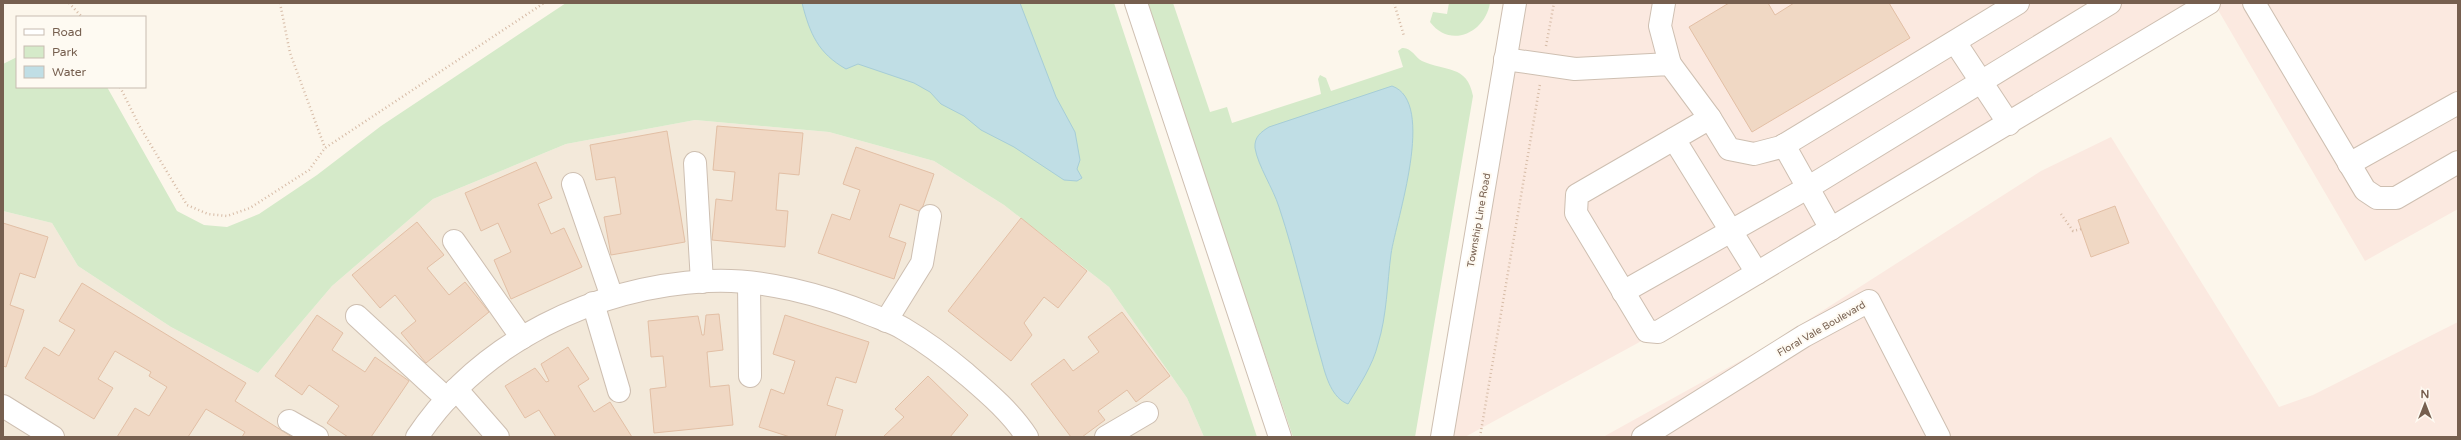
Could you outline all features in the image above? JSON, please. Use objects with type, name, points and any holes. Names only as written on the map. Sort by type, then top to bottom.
[{"type":"street","points":[[1136,3],[1280,437]]},
{"type":"street","name":"Township Line Road","points":[[1442,437],[1515,3]]},
{"type":"street","points":[[1664,3],[1660,26],[1670,64],[1710,118],[1730,149],[1754,154],[1784,145],[2018,3]]},
{"type":"street","points":[[1623,292],[1809,187],[1980,80],[2110,3]]},
{"type":"street","points":[[1710,118],[1578,195],[1576,213],[1646,331],[1658,332],[2009,124],[2209,3]]},
{"type":"street","points":[[2254,3],[2365,190],[2377,198],[2396,198],[2458,162]]},
{"type":"street","points":[[1955,42],[2009,124]]},
{"type":"street","points":[[1505,59],[1575,69],[1670,64]]},
{"type":"street","points":[[2349,164],[2458,103]]},
{"type":"street","points":[[1674,139],[1757,273]]},
{"type":"street","points":[[1784,145],[1809,187],[1831,229]]},
{"type":"street","points":[[695,163],[702,282]]},
{"type":"street","points":[[573,184],[602,300],[619,391]]},
{"type":"street","points":[[886,321],[922,263],[930,216]]},
{"type":"street","points":[[454,241],[522,338]]},
{"type":"street","points":[[417,437],[452,394],[490,360],[540,326],[602,300],[657,287],[702,282],[778,286],[836,301],[903,328],[948,358],[996,400],[1027,437]]},
{"type":"street","points":[[749,284],[750,376]]},
{"type":"street","name":"Floral Vale Boulevard","points":[[1642,437],[1804,336],[1869,301],[1939,437]]},
{"type":"street","points":[[356,316],[452,394],[498,437]]},
{"type":"street","points":[[3,406],[53,437]]},
{"type":"street","points":[[1106,437],[1147,413]]},
{"type":"street","points":[[289,421],[317,437]]},
{"type":"path","points":[[69,3],[81,16]]},
{"type":"path","points":[[280,3],[290,53],[325,148]]},
{"type":"path","points":[[120,88],[140,127],[187,205],[208,214],[227,216],[250,208],[309,170],[325,148],[544,3]]},
{"type":"path","points":[[1394,3],[1404,36]]},
{"type":"path","points":[[1480,437],[1554,3]]},
{"type":"path","points":[[2062,214],[2073,231],[2081,229]]},
{"type":"shaded area","points":[[1515,3],[2209,3],[1658,332],[1465,437],[1442,437]]},
{"type":"shaded area","points":[[2214,3],[2458,3],[2458,209],[2365,261]]},
{"type":"shaded area","points":[[695,120],[829,132],[934,161],[1004,205],[1109,287],[1187,398],[1204,437],[3,437],[3,211],[52,223],[78,266],[171,327],[258,373],[332,286],[433,199],[566,144]]},
{"type":"shaded area","points":[[2111,137],[2279,407],[2313,395],[2458,322],[2458,437],[1603,437],[1769,345],[2041,171]]},
{"type":"green space","points":[[566,3],[1114,3],[1257,437],[1204,437],[1187,398],[1109,287],[1004,205],[934,161],[829,132],[695,120],[566,144],[433,199],[332,286],[258,373],[171,327],[78,266],[52,223],[3,211],[3,64],[16,58],[16,88],[108,88],[177,211],[204,225],[227,227],[259,214],[317,175],[381,126]]},
{"type":"green space","points":[[1146,3],[1173,3],[1210,112],[1227,107],[1232,123],[1321,94],[1318,79],[1320,75],[1326,78],[1331,91],[1403,67],[1398,51],[1402,48],[1408,49],[1422,61],[1454,71],[1466,79],[1473,96],[1415,437],[1293,437]]},
{"type":"green space","points":[[1449,3],[1490,3],[1487,14],[1474,29],[1466,34],[1456,36],[1447,35],[1438,30],[1430,22],[1433,12],[1447,14]]},
{"type":"water","points":[[802,3],[1020,3],[1056,97],[1075,132],[1080,160],[1077,169],[1082,178],[1077,181],[1064,180],[1014,147],[981,130],[964,116],[941,104],[930,92],[914,83],[858,64],[846,69],[836,63],[816,42],[808,24]]},
{"type":"water","points":[[1392,86],[1405,96],[1412,114],[1413,137],[1410,163],[1391,254],[1385,311],[1381,333],[1376,352],[1361,383],[1348,404],[1338,397],[1330,386],[1285,226],[1276,200],[1259,162],[1255,144],[1259,135],[1269,127]]},
{"type":"building","points":[[1729,3],[1768,3],[1775,15],[1794,3],[1889,3],[1910,38],[1752,132],[1689,27]]},
{"type":"building","points":[[717,126],[803,133],[799,175],[779,173],[776,210],[788,211],[785,247],[712,240],[716,199],[732,201],[735,172],[713,170]]},
{"type":"building","points":[[667,131],[685,242],[611,255],[604,217],[621,214],[615,177],[596,180],[590,145]]},
{"type":"building","points":[[856,147],[934,174],[923,206],[919,211],[900,204],[889,237],[906,243],[894,279],[818,253],[832,214],[850,220],[860,190],[843,184]]},
{"type":"building","points":[[536,162],[552,198],[538,204],[551,234],[564,228],[582,267],[511,299],[494,260],[511,252],[498,223],[481,231],[465,193]]},
{"type":"building","points":[[2115,206],[2129,243],[2091,257],[2078,220]]},
{"type":"building","points":[[1021,218],[1087,271],[1058,308],[1044,297],[1024,323],[1032,335],[1011,361],[948,311]]},
{"type":"building","points":[[417,222],[444,255],[427,268],[449,295],[465,282],[489,312],[426,363],[401,333],[416,321],[395,295],[380,308],[352,275]]},
{"type":"building","points":[[3,223],[48,237],[35,278],[20,273],[10,305],[24,310],[6,367],[3,366]]},
{"type":"building","points":[[82,283],[246,383],[235,401],[292,437],[242,437],[245,432],[206,409],[188,437],[117,437],[135,408],[149,416],[167,387],[149,376],[151,372],[115,351],[98,379],[113,388],[94,419],[25,378],[44,347],[59,356],[75,330],[59,321]]},
{"type":"building","points":[[1122,312],[1170,376],[1136,402],[1127,390],[1098,411],[1105,420],[1082,437],[1071,437],[1031,384],[1064,359],[1073,371],[1099,352],[1088,337]]},
{"type":"building","points":[[719,314],[723,350],[707,352],[710,387],[729,385],[733,425],[654,433],[650,389],[666,387],[663,356],[651,357],[648,321],[698,316],[702,335],[704,335],[706,315]]},
{"type":"building","points":[[317,315],[343,333],[332,350],[365,372],[375,357],[409,381],[371,437],[348,437],[327,423],[339,406],[309,385],[302,395],[275,376]]},
{"type":"building","points":[[785,315],[869,342],[856,383],[836,377],[827,405],[843,410],[835,437],[790,437],[759,427],[771,389],[784,394],[795,361],[773,354]]},
{"type":"building","points":[[568,347],[589,379],[578,386],[594,412],[610,402],[632,437],[556,437],[539,410],[525,418],[505,386],[535,368],[546,382],[549,381],[541,364]]},
{"type":"building","points":[[928,376],[968,415],[950,437],[883,437],[904,417],[895,409]]}]
